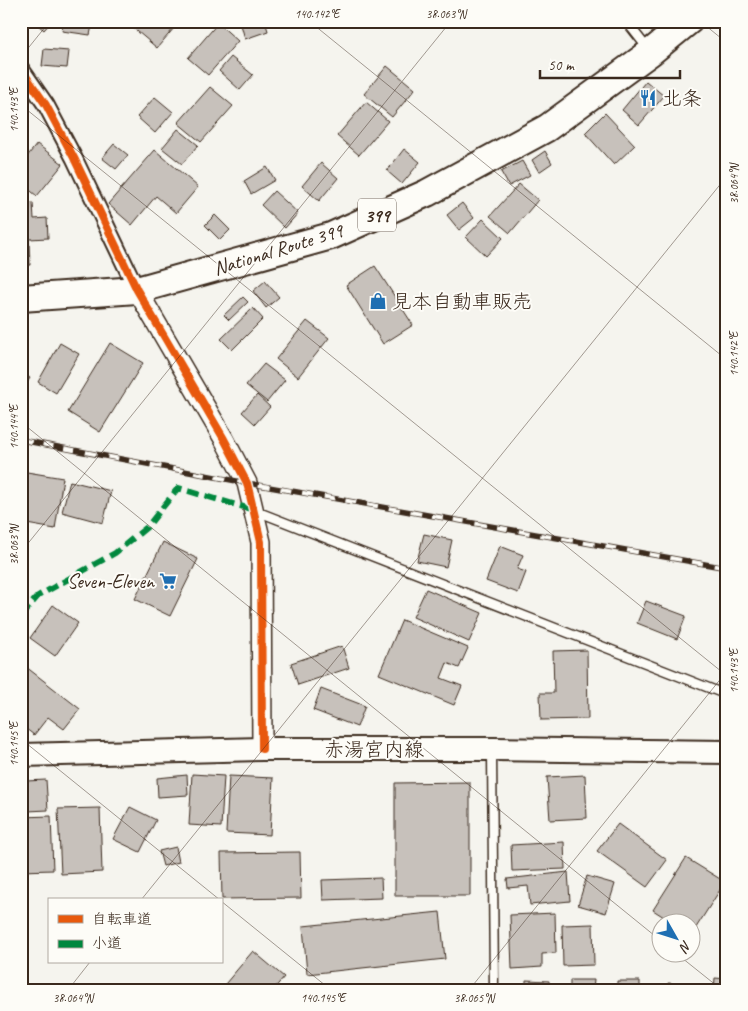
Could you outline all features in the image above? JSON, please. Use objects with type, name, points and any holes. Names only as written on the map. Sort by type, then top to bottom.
[{"type":"highway","name":"National Route 399","points":[[21,298],[137,290],[331,236],[427,194],[547,128],[651,52],[688,21]]},
{"type":"main road","name":"赤湯宮内線","points":[[21,755],[262,749],[727,752]]},
{"type":"street","points":[[21,69],[56,123],[137,290],[224,439],[247,483],[261,542],[262,749]]},
{"type":"lane","points":[[626,21],[651,52]]},
{"type":"lane","points":[[254,510],[727,695]]},
{"type":"lane","points":[[492,749],[494,990]]},
{"type":"building","points":[[33,21],[52,21],[44,30]]},
{"type":"building","points":[[64,21],[93,21],[90,35],[62,31]]},
{"type":"building","points":[[97,21],[114,21],[113,29],[96,26]]},
{"type":"building","points":[[135,21],[180,21],[157,48],[131,26]]},
{"type":"building","points":[[240,21],[265,21],[268,31],[245,39]]},
{"type":"building","points":[[218,23],[238,41],[208,75],[188,58]]},
{"type":"building","points":[[44,49],[69,51],[67,68],[42,66]]},
{"type":"building","points":[[231,57],[253,75],[240,90],[219,71]]},
{"type":"building","points":[[387,66],[415,89],[392,117],[364,94]]},
{"type":"building","points":[[646,81],[664,96],[639,125],[622,110]]},
{"type":"building","points":[[210,87],[233,106],[201,142],[178,123]]},
{"type":"building","points":[[155,97],[173,112],[155,133],[137,117]]},
{"type":"building","points":[[366,102],[388,121],[359,155],[337,136]]},
{"type":"building","points":[[605,113],[635,145],[614,165],[585,133]]},
{"type":"building","points":[[178,129],[198,145],[182,164],[162,148]]},
{"type":"building","points":[[37,144],[63,164],[37,196],[21,183],[21,164]]},
{"type":"building","points":[[114,144],[128,155],[116,169],[102,158]]},
{"type":"building","points":[[404,149],[420,162],[402,184],[387,171]]},
{"type":"building","points":[[155,150],[198,187],[176,213],[156,196],[132,225],[108,204]]},
{"type":"building","points":[[545,151],[552,163],[539,172],[532,160]]},
{"type":"building","points":[[522,161],[530,175],[509,186],[501,172]]},
{"type":"building","points":[[321,163],[338,178],[319,201],[302,186]]},
{"type":"building","points":[[267,167],[275,180],[251,194],[244,181]]},
{"type":"building","points":[[519,184],[538,200],[510,233],[490,216]]},
{"type":"building","points":[[274,191],[298,213],[285,228],[261,205]]},
{"type":"building","points":[[33,203],[34,219],[47,218],[48,238],[29,239],[30,265],[21,266],[21,204]]},
{"type":"building","points":[[462,203],[474,218],[459,230],[447,215]]},
{"type":"building","points":[[215,215],[230,230],[220,240],[205,225]]},
{"type":"building","points":[[483,219],[503,238],[486,256],[466,237]]},
{"type":"building","points":[[375,266],[413,325],[383,344],[346,285]]},
{"type":"building","points":[[265,281],[279,297],[266,308],[253,291]]},
{"type":"building","points":[[243,297],[248,302],[229,320],[224,315]]},
{"type":"building","points":[[253,308],[263,319],[232,350],[221,339]]},
{"type":"building","points":[[307,321],[329,338],[298,377],[276,359]]},
{"type":"building","points":[[60,343],[79,354],[56,393],[38,382]]},
{"type":"building","points":[[110,343],[143,363],[100,432],[68,412]]},
{"type":"building","points":[[264,364],[285,380],[267,402],[246,385]]},
{"type":"building","points":[[21,373],[30,378],[21,392]]},
{"type":"building","points":[[257,395],[270,407],[255,424],[242,412]]},
{"type":"building","points":[[21,471],[63,478],[55,529],[21,523]]},
{"type":"building","points":[[70,481],[111,491],[103,523],[62,512]]},
{"type":"building","points":[[424,534],[452,540],[446,567],[417,561]]},
{"type":"building","points":[[163,542],[198,559],[170,616],[135,599]]},
{"type":"building","points":[[500,546],[523,555],[517,569],[526,572],[518,593],[486,581]]},
{"type":"building","points":[[426,589],[482,613],[469,642],[413,617]]},
{"type":"building","points":[[646,601],[686,616],[677,639],[637,623]]},
{"type":"building","points":[[53,605],[78,623],[55,656],[30,638]]},
{"type":"building","points":[[402,620],[468,648],[459,668],[447,663],[441,678],[462,686],[454,705],[379,674]]},
{"type":"building","points":[[342,646],[349,668],[298,685],[291,663]]},
{"type":"building","points":[[587,650],[588,719],[541,720],[540,693],[554,693],[553,651]]},
{"type":"building","points":[[21,663],[80,709],[64,729],[48,717],[34,735],[21,725]]},
{"type":"building","points":[[321,689],[365,706],[357,727],[313,710]]},
{"type":"building","points":[[192,774],[224,776],[221,827],[189,825]]},
{"type":"building","points":[[187,775],[188,795],[158,797],[157,778]]},
{"type":"building","points":[[585,775],[587,818],[550,820],[547,777]]},
{"type":"building","points":[[229,776],[273,778],[270,835],[226,833]]},
{"type":"building","points":[[46,780],[48,810],[28,811],[26,781]]},
{"type":"building","points":[[470,782],[470,896],[395,896],[395,783]]},
{"type":"building","points":[[130,807],[156,820],[140,852],[113,839]]},
{"type":"building","points":[[100,808],[102,872],[61,874],[58,809]]},
{"type":"building","points":[[51,816],[53,870],[21,871],[21,817]]},
{"type":"building","points":[[618,824],[667,860],[647,887],[597,851]]},
{"type":"building","points":[[564,842],[565,869],[512,871],[511,845]]},
{"type":"building","points":[[176,847],[179,862],[163,866],[159,851]]},
{"type":"building","points":[[300,852],[301,898],[222,899],[221,853]]},
{"type":"building","points":[[686,858],[725,882],[700,921],[700,914],[659,914],[653,910]]},
{"type":"building","points":[[568,872],[570,901],[530,905],[528,886],[508,888],[507,879]]},
{"type":"building","points":[[587,876],[615,884],[606,913],[578,905]]},
{"type":"building","points":[[381,878],[382,898],[323,900],[322,880]]},
{"type":"building","points":[[440,912],[445,959],[307,974],[303,926]]},
{"type":"building","points":[[555,913],[556,953],[542,954],[542,967],[512,969],[510,915]]},
{"type":"building","points":[[593,924],[594,965],[563,966],[562,925]]},
{"type":"building","points":[[253,951],[284,977],[273,990],[220,990]]},
{"type":"building","points":[[715,978],[727,979],[727,990],[714,990]]},
{"type":"building","points":[[526,980],[549,981],[549,990],[526,990]]},
{"type":"building","points":[[570,980],[594,980],[593,990],[570,990]]},
{"type":"building","points":[[617,981],[640,981],[640,990],[617,990]]},
{"type":"building","points":[[668,983],[690,985],[689,990],[667,990]]},
{"type":"railway","points":[[21,440],[247,483],[727,568]]},
{"type":"marked path","points":[[21,616],[38,596],[115,553],[147,527],[178,488],[254,510]]},
{"type":"cycle path","points":[[21,69],[46,105],[74,158],[137,290],[224,439],[247,483],[261,542],[262,749]]},
{"type":"place","name":"北条","points":[[648,98]]},
{"type":"place","name":"見本自動車販売","points":[[378,301]]},
{"type":"place","name":"Seven-Eleven","points":[[168,581]]}]
